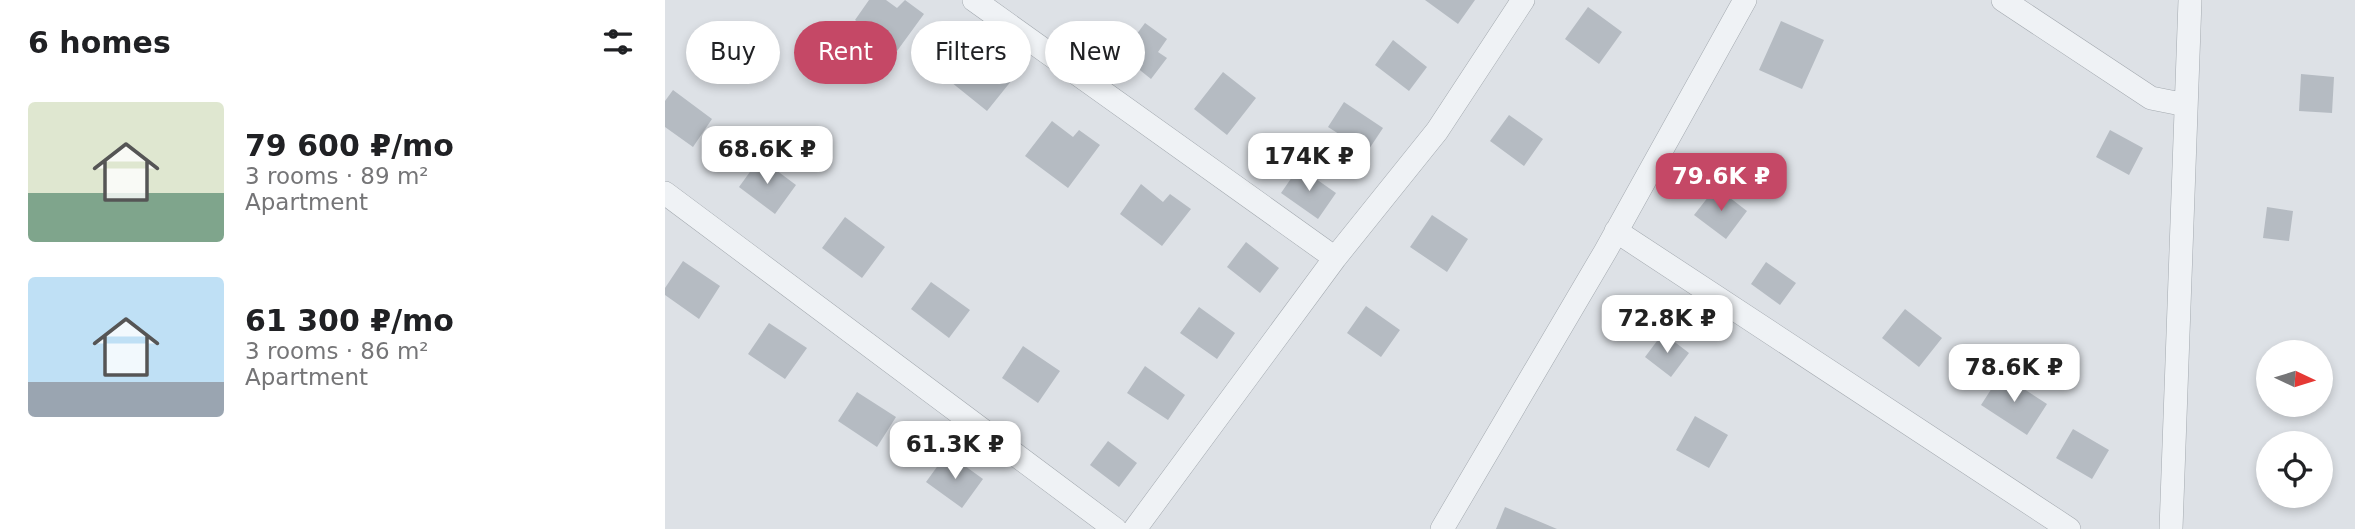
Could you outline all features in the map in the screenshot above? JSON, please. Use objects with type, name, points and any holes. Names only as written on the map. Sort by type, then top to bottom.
[{"type":"street","points":[[974,0],[1335,258]]},
{"type":"street","points":[[1135,529],[1335,258],[1437,131],[1523,0]]},
{"type":"street","points":[[1442,529],[1616,231],[1745,0]]},
{"type":"street","points":[[2003,0],[2151,98],[2186,104]]},
{"type":"street","points":[[2171,529],[2190,0]]},
{"type":"street","points":[[665,192],[1115,529]]},
{"type":"street","points":[[1616,231],[2069,529]]},
{"type":"building","points":[[869,0],[886,0],[897,8],[905,0],[924,14],[919,21],[911,21],[911,32],[897,51],[897,21],[855,20]]},
{"type":"building","points":[[1425,0],[1475,0],[1458,24]]},
{"type":"building","points":[[1588,7],[1622,32],[1599,64],[1565,39]]},
{"type":"building","points":[[1781,21],[1824,40],[1802,89],[1759,70]]},
{"type":"building","points":[[1145,23],[1167,39],[1158,52],[1167,58],[1151,79],[1145,74]]},
{"type":"building","points":[[1393,40],[1427,67],[1409,91],[1375,65]]},
{"type":"building","points":[[1223,72],[1256,98],[1227,135],[1194,109]]},
{"type":"building","points":[[2301,74],[2334,77],[2332,113],[2299,111]]},
{"type":"building","points":[[953,84],[1009,84],[987,111]]},
{"type":"building","points":[[673,90],[712,119],[693,147],[665,127],[665,101]]},
{"type":"building","points":[[1344,102],[1383,128],[1367,152],[1328,127]]},
{"type":"building","points":[[1509,115],[1543,139],[1524,166],[1490,141]]},
{"type":"building","points":[[1052,121],[1073,137],[1079,130],[1100,145],[1068,188],[1025,156]]},
{"type":"building","points":[[2110,130],[2143,148],[2129,175],[2096,157]]},
{"type":"building","points":[[760,158],[796,185],[775,214],[739,187]]},
{"type":"building","points":[[1299,167],[1336,193],[1318,219],[1281,193]]},
{"type":"building","points":[[1141,184],[1163,202],[1170,194],[1191,209],[1162,246],[1120,214]]},
{"type":"building","points":[[1716,187],[1747,211],[1726,239],[1694,215]]},
{"type":"building","points":[[2267,207],[2293,211],[2289,241],[2263,238]]},
{"type":"building","points":[[1432,215],[1468,239],[1447,272],[1410,247]]},
{"type":"building","points":[[845,217],[885,247],[862,278],[822,248]]},
{"type":"building","points":[[1246,242],[1279,268],[1260,293],[1227,267]]},
{"type":"building","points":[[683,261],[720,286],[699,319],[665,295],[665,288]]},
{"type":"building","points":[[1766,262],[1796,283],[1780,305],[1751,284]]},
{"type":"building","points":[[931,282],[970,310],[949,338],[911,309]]},
{"type":"building","points":[[1366,306],[1400,330],[1381,357],[1347,333]]},
{"type":"building","points":[[1199,307],[1235,333],[1217,359],[1180,333]]},
{"type":"building","points":[[1905,309],[1942,338],[1919,367],[1882,338]]},
{"type":"building","points":[[769,323],[807,348],[785,379],[748,354]]},
{"type":"building","points":[[1663,333],[1689,353],[1671,377],[1645,357]]},
{"type":"building","points":[[1023,346],[1060,371],[1038,403],[1002,378]]},
{"type":"building","points":[[1145,366],[1185,395],[1168,420],[1127,393]]},
{"type":"building","points":[[2001,374],[2047,404],[2027,435],[1981,405]]},
{"type":"building","points":[[857,392],[896,417],[877,447],[838,421]]},
{"type":"building","points":[[1695,416],[1728,435],[1709,468],[1676,450]]},
{"type":"building","points":[[2073,429],[2109,450],[2092,479],[2056,458]]},
{"type":"building","points":[[1108,441],[1137,463],[1119,487],[1090,465]]},
{"type":"building","points":[[947,453],[983,479],[962,508],[926,482]]},
{"type":"building","points":[[1505,507],[1557,529],[1496,529]]}]
